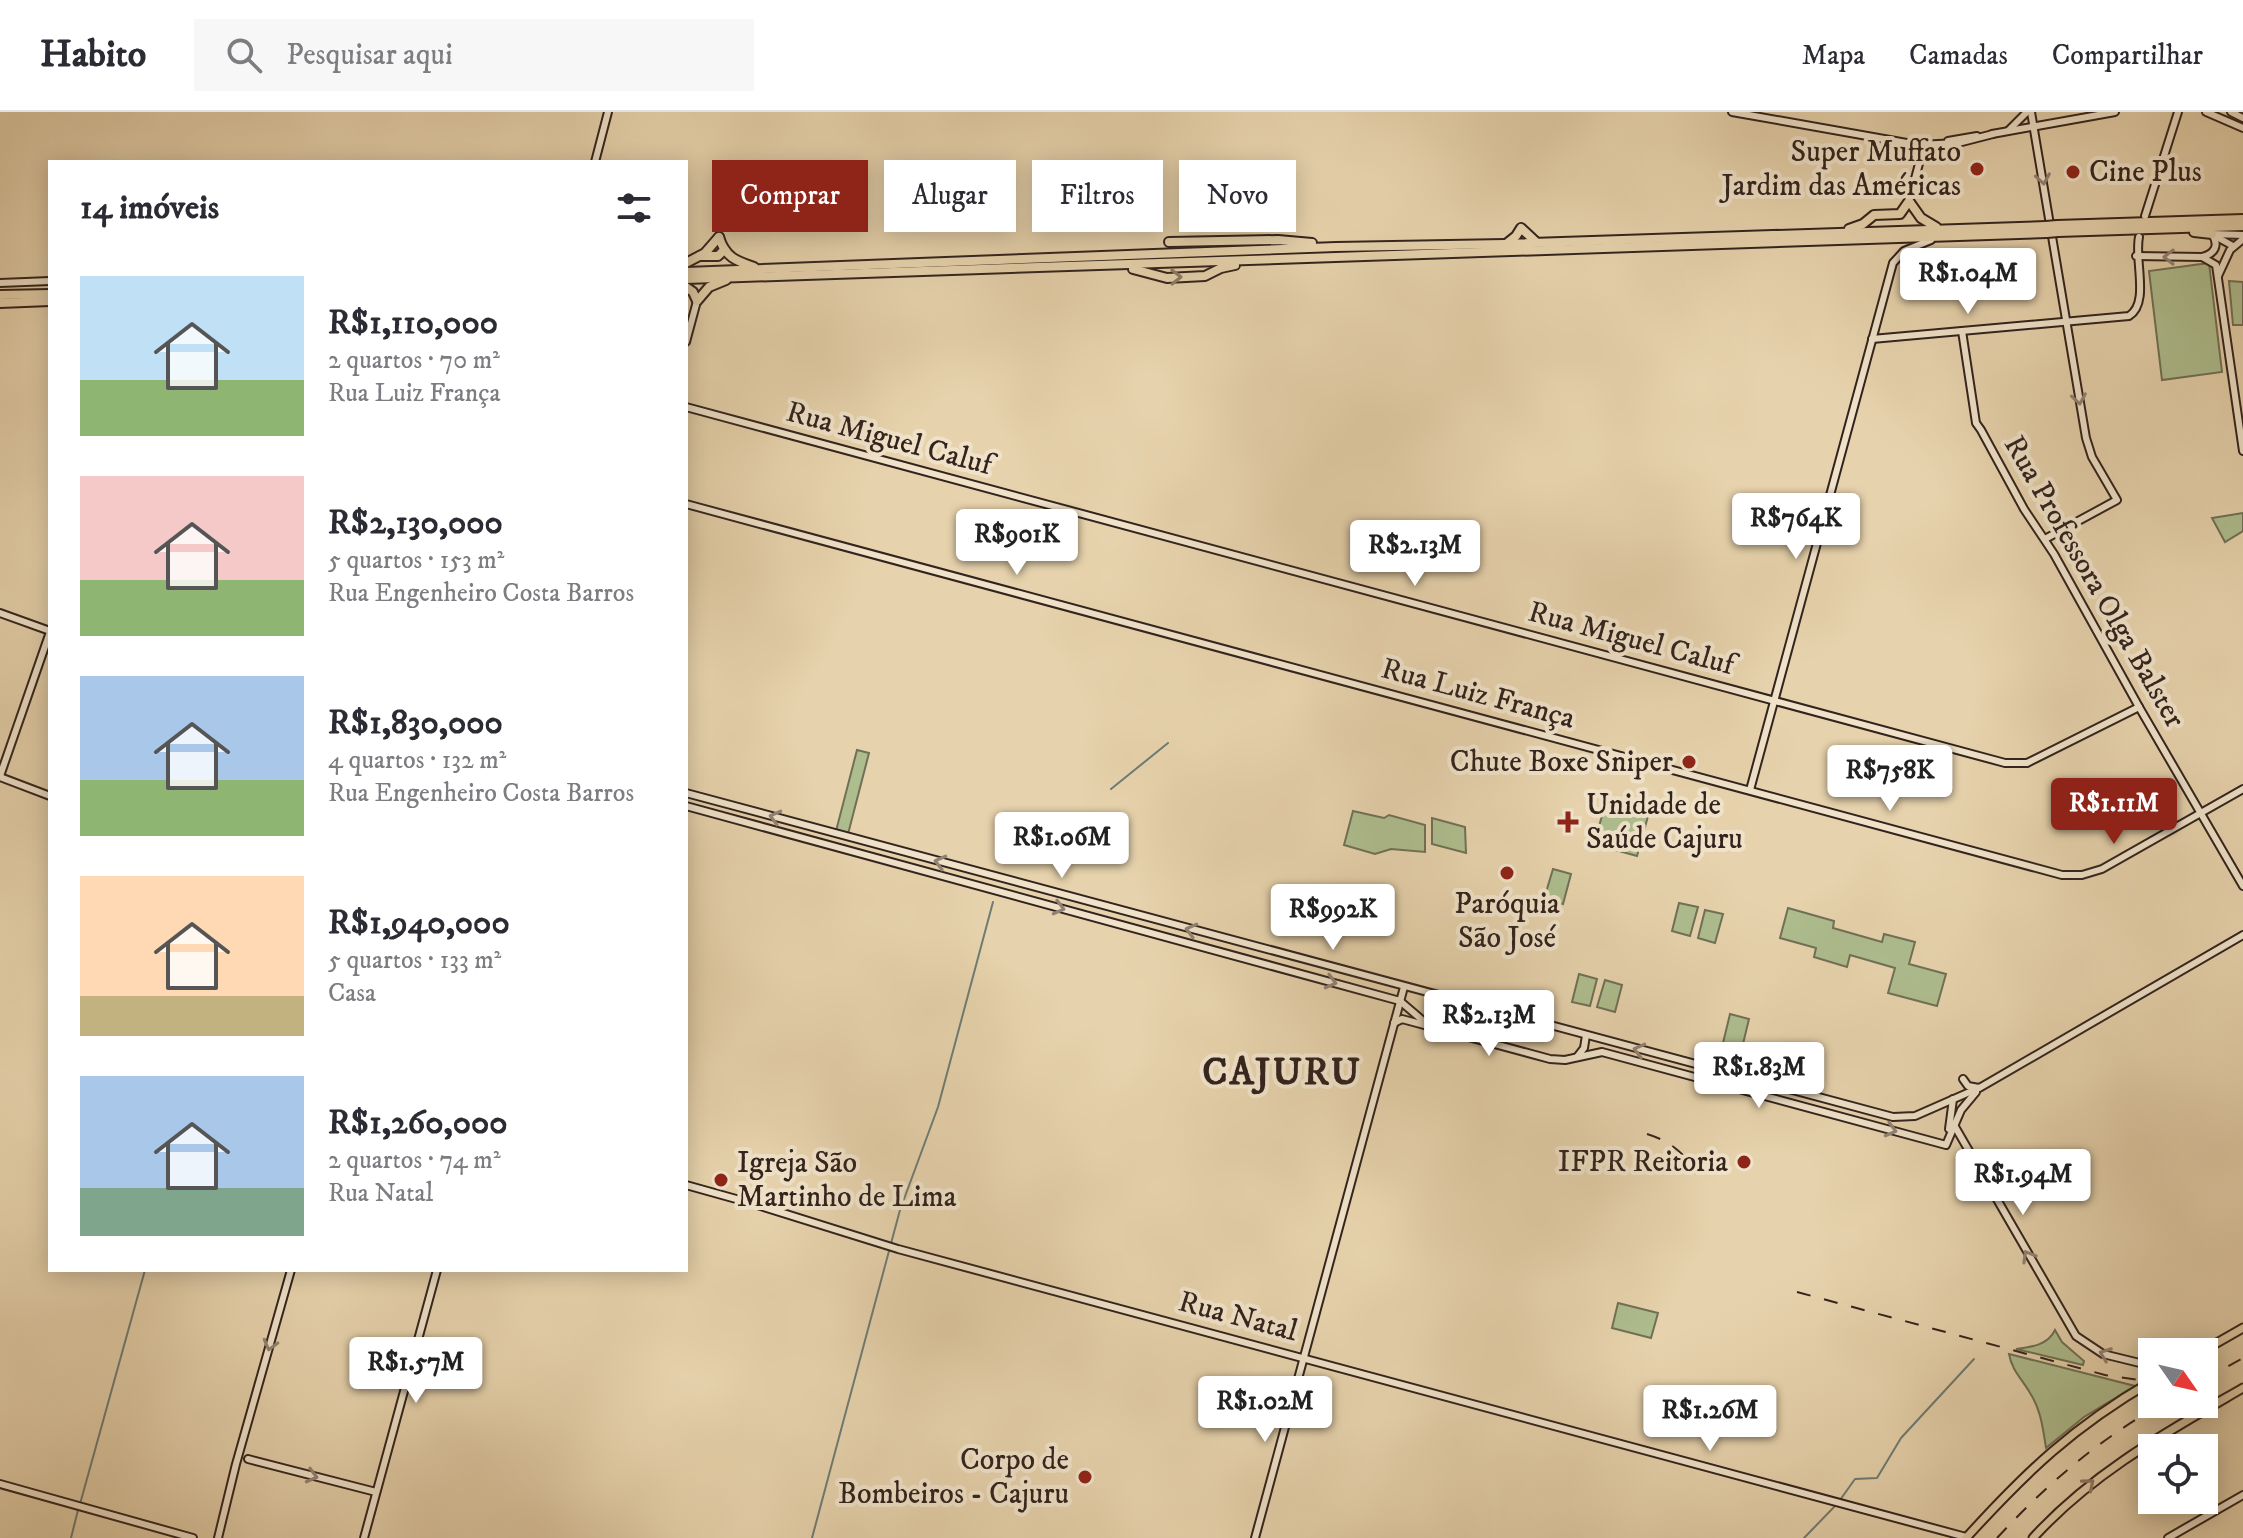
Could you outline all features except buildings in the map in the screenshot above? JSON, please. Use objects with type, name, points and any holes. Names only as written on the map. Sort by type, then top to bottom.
[{"type":"highway","points":[[1838,233],[1863,224],[1874,215],[1900,214],[1909,201],[1921,218],[1940,233]]},
{"type":"highway","points":[[688,279],[1100,266],[2243,219]]},
{"type":"highway","points":[[2052,229],[2243,226]]},
{"type":"highway","points":[[1505,244],[1521,228],[1536,243]]},
{"type":"highway","points":[[2158,229],[2212,234]]},
{"type":"highway","points":[[688,272],[1336,247],[1940,233]]},
{"type":"highway","points":[[688,262],[709,249],[719,237],[724,250],[735,260],[763,269]]},
{"type":"highway","points":[[1169,242],[1278,240],[1336,247]]},
{"type":"highway","points":[[700,256],[718,256],[724,250]]},
{"type":"highway","points":[[1100,266],[1137,269],[1167,278],[1205,276],[1224,266],[1264,263],[1282,258]]},
{"type":"highway","points":[[688,288],[697,301],[709,287],[733,277]]},
{"type":"highway","points":[[0,295],[48,294]]},
{"type":"highway","points":[[0,303],[48,301]]},
{"type":"main road","points":[[2218,1342],[2243,1328]]},
{"type":"main road","points":[[2033,1538],[2069,1501],[2111,1467],[2243,1388]]},
{"type":"main road","points":[[1966,1538],[2053,1448],[2098,1413],[2138,1389]]},
{"type":"street","points":[[596,160],[608,112]]},
{"type":"street","points":[[1732,112],[1924,145],[2034,129],[2115,112]]},
{"type":"street","points":[[2006,132],[2030,112]]},
{"type":"street","points":[[2030,112],[2039,120],[2052,124]]},
{"type":"street","points":[[2030,112],[2087,443],[2117,500],[2045,539]]},
{"type":"street","points":[[2145,216],[2178,112]]},
{"type":"street","points":[[2206,112],[2243,128]]},
{"type":"street","points":[[2231,112],[2243,118]]},
{"type":"street","points":[[1909,201],[1924,145]]},
{"type":"street","points":[[1750,790],[1893,263],[1904,251],[1940,233]]},
{"type":"street","points":[[2212,234],[2243,237]]},
{"type":"street","points":[[2212,234],[2233,246]]},
{"type":"street","points":[[2212,234],[2216,242],[2214,251]]},
{"type":"street","points":[[1872,339],[2124,317],[2137,309],[2140,299],[2136,256],[2139,237]]},
{"type":"street","points":[[2218,276],[2228,253],[2243,237]]},
{"type":"street","points":[[2202,257],[2214,251],[2228,253]]},
{"type":"street","points":[[2136,256],[2202,257],[2214,262],[2243,451]]},
{"type":"street","points":[[1,283],[48,281]]},
{"type":"street","points":[[688,335],[697,301]]},
{"type":"street","name":"Rua Professora Olga Balster","points":[[1962,331],[1976,423],[2243,886]]},
{"type":"street","name":"Rua Miguel Caluf","points":[[688,408],[2018,764],[2065,745],[2139,707]]},
{"type":"street","name":"Rua Luiz França","points":[[688,505],[2072,875],[2089,874],[2108,866],[2243,789]]},
{"type":"street","points":[[0,613],[48,630]]},
{"type":"street","points":[[48,637],[0,776],[48,795]]},
{"type":"street","points":[[688,794],[1402,994],[1428,1025]]},
{"type":"street","points":[[688,807],[1402,994],[1586,1035],[1876,1113],[1904,1117],[1915,1116],[1980,1088],[2243,935]]},
{"type":"street","points":[[1255,1538],[1402,994]]},
{"type":"street","points":[[1394,1023],[1402,1019],[1550,1059],[1572,1059],[1602,1052],[1947,1141]]},
{"type":"street","points":[[1572,1059],[1584,1048],[1586,1035]]},
{"type":"street","points":[[1963,1079],[1968,1086],[1980,1088]]},
{"type":"street","points":[[1947,1141],[1962,1108],[1980,1088]]},
{"type":"street","points":[[1953,1101],[1962,1100],[1962,1108]]},
{"type":"street","points":[[1947,1141],[1953,1101]]},
{"type":"street","points":[[1953,1101],[1955,1111],[1962,1108]]},
{"type":"street","points":[[1954,1125],[2071,1331],[2086,1346],[2138,1364]]},
{"type":"street","name":"Rua Natal","points":[[688,1186],[898,1249],[1966,1538]]},
{"type":"street","points":[[218,1538],[290,1272]]},
{"type":"street","points":[[364,1538],[436,1272]]},
{"type":"street","points":[[244,1439],[244,1452],[248,1459]]},
{"type":"street","points":[[236,1472],[241,1463],[248,1459],[376,1492]]},
{"type":"street","points":[[0,1484],[193,1538]]},
{"type":"street","points":[[2168,1538],[2243,1495]]},
{"type":"green space","points":[[2209,263],[2222,372],[2162,380],[2149,271]]},
{"type":"green space","points":[[2229,281],[2243,282],[2243,325],[2233,325]]},
{"type":"green space","points":[[2243,513],[2243,531],[2225,542],[2212,518]]},
{"type":"green space","points":[[857,750],[869,753],[848,834],[836,831]]},
{"type":"green space","points":[[1607,798],[1650,809],[1637,856],[1594,844]]},
{"type":"green space","points":[[1353,811],[1384,818],[1389,815],[1425,825],[1425,852],[1391,849],[1375,854],[1344,845]]},
{"type":"green space","points":[[1432,818],[1465,827],[1466,853],[1432,844]]},
{"type":"green space","points":[[1553,869],[1571,874],[1563,904],[1544,899]]},
{"type":"green space","points":[[1679,903],[1698,907],[1690,936],[1672,931]]},
{"type":"green space","points":[[1788,908],[1834,921],[1833,928],[1882,942],[1884,934],[1915,942],[1909,964],[1946,974],[1937,1006],[1888,993],[1895,968],[1850,955],[1847,967],[1814,957],[1816,948],[1780,938]]},
{"type":"green space","points":[[1705,910],[1723,914],[1715,943],[1698,938]]},
{"type":"green space","points":[[1579,974],[1597,979],[1590,1006],[1572,1002]]},
{"type":"green space","points":[[1605,980],[1622,985],[1615,1012],[1597,1007]]},
{"type":"green space","points":[[1730,1014],[1749,1019],[1742,1048],[1723,1043]]},
{"type":"green space","points":[[1618,1303],[1658,1313],[1651,1338],[1612,1328]]},
{"type":"green space","points":[[2055,1330],[2062,1342],[2084,1361],[2083,1365],[2016,1349],[2044,1342]]},
{"type":"green space","points":[[2009,1354],[2135,1386],[2084,1417],[2046,1448],[2037,1406]]},
{"type":"waterway","points":[[1111,789],[1168,743]]},
{"type":"waterway","points":[[812,1538],[900,1210],[938,1107],[993,902]]},
{"type":"waterway","points":[[80,1504],[144,1272]]},
{"type":"waterway","points":[[1840,1500],[1855,1479],[1877,1478],[1901,1438],[1974,1359]]},
{"type":"waterway","points":[[1804,1538],[1836,1505]]},
{"type":"waterway","points":[[71,1538],[78,1510]]},
{"type":"railway","points":[[1647,1134],[1676,1149],[1696,1174]]},
{"type":"railway","points":[[1797,1292],[2105,1375],[2138,1380]]},
{"type":"railway","points":[[2218,1372],[2243,1358]]},
{"type":"railway","points":[[1997,1538],[2074,1464],[2139,1418]]},
{"type":"place","name":"Super Muffato Jardim das Américas","points":[[1977,169]]},
{"type":"place","name":"Cine Plus","points":[[2073,172]]},
{"type":"place","name":"Chute Boxe Sniper","points":[[1689,762]]},
{"type":"place","name":"Unidade de Saúde Cajuru","points":[[1568,822]]},
{"type":"place","name":"Paróquia São José","points":[[1507,873]]},
{"type":"place","name":"IFPR Reitoria","points":[[1744,1162]]},
{"type":"place","name":"Igreja São Martinho de Lima","points":[[721,1180]]},
{"type":"place","name":"Corpo de Bombeiros - Cajuru","points":[[1085,1477]]},
{"type":"district","name":"CAJURU","points":[[1282,1073]]}]
